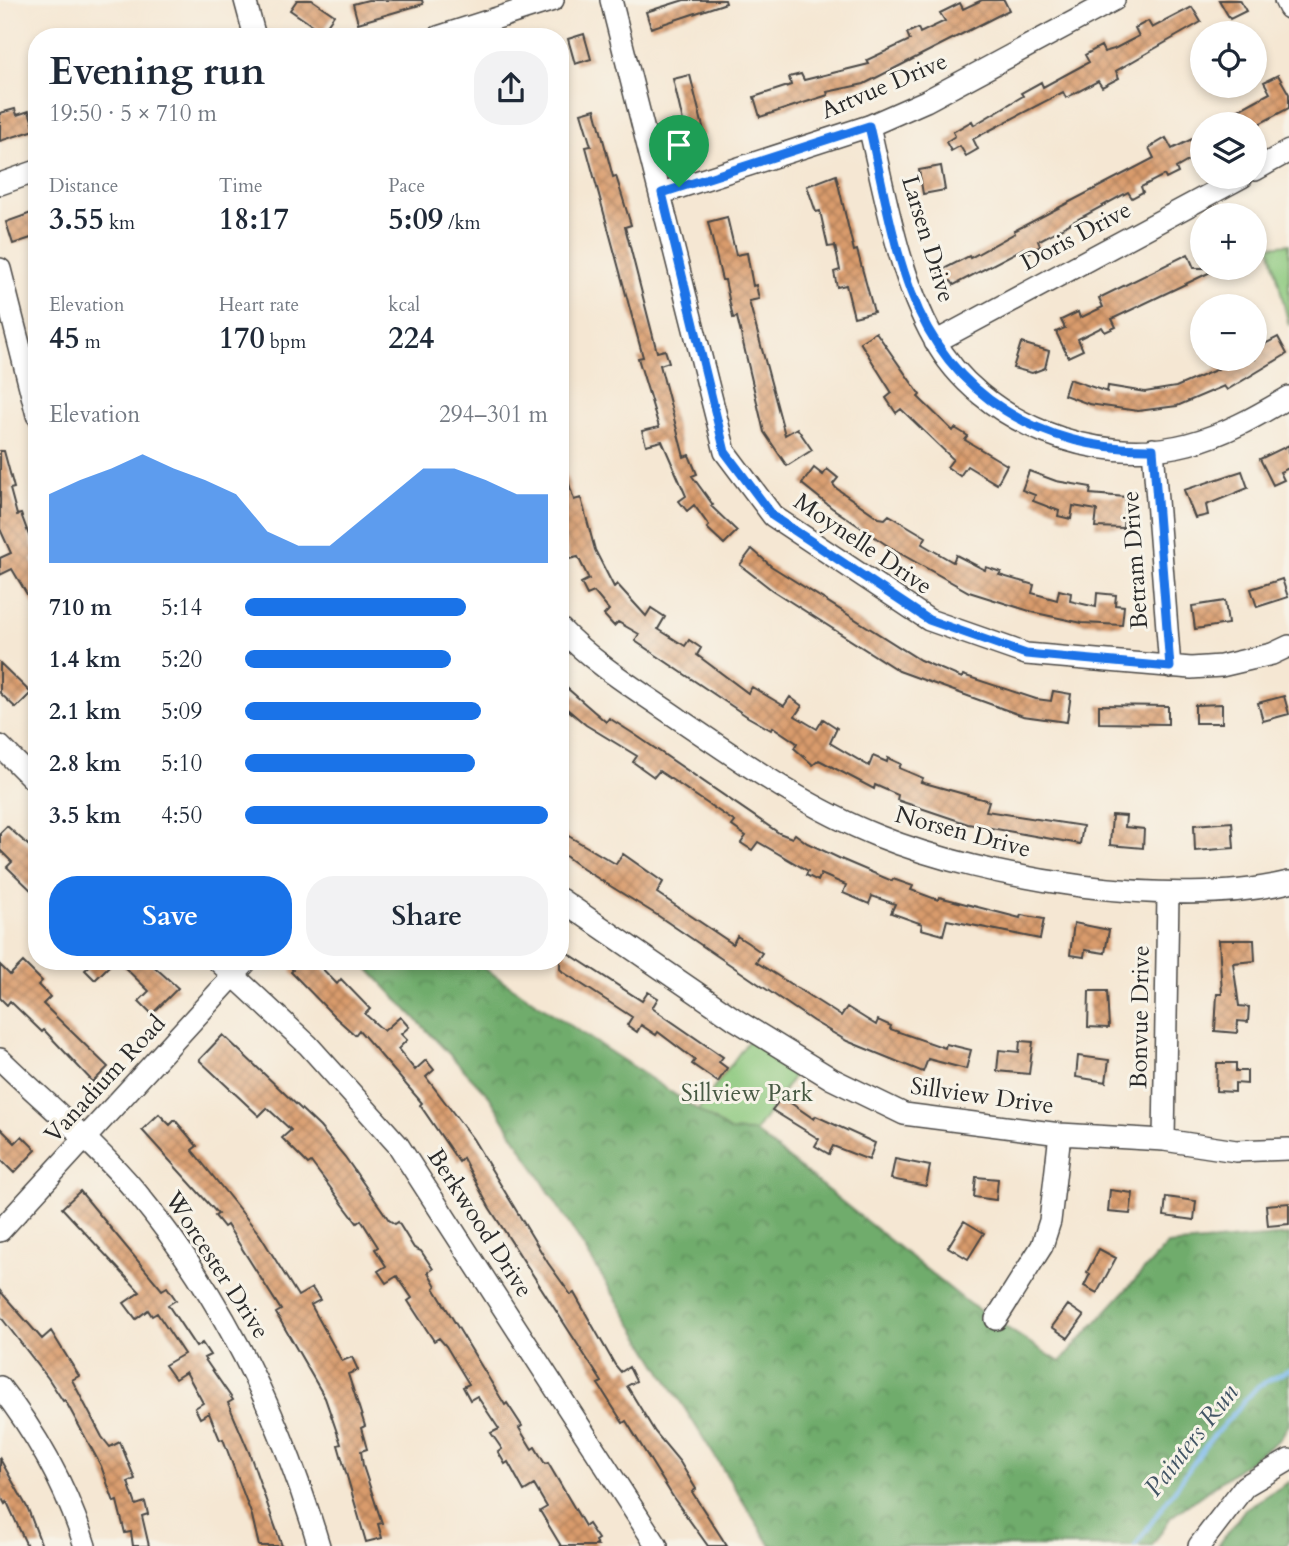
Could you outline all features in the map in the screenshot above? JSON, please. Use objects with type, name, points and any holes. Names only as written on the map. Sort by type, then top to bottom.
[{"type":"street","points":[[246,0],[253,28]]},
{"type":"street","points":[[466,28],[553,0]]},
{"type":"street","name":"Moynelle Drive","points":[[611,0],[662,193],[725,452],[773,516],[929,620],[1026,654],[1170,667],[1221,666],[1272,654],[1289,646]]},
{"type":"street","name":"Artvue Drive","points":[[662,193],[869,126],[926,100],[1085,8],[1114,0]]},
{"type":"street","points":[[1285,0],[1289,8]]},
{"type":"street","name":"Larsen Drive","points":[[869,126],[911,292],[935,342],[962,376],[996,407],[1071,442],[1115,450],[1153,449],[1188,444],[1246,422],[1289,397]]},
{"type":"street","points":[[1267,163],[1289,151]]},
{"type":"street","points":[[0,184],[28,174]]},
{"type":"street","name":"Doris Drive","points":[[935,342],[1220,189]]},
{"type":"street","points":[[0,269],[28,379]]},
{"type":"street","name":"Betram Drive","points":[[1153,449],[1170,667]]},
{"type":"street","name":"Norsen Drive","points":[[569,637],[587,656],[722,748],[804,800],[877,836],[971,865],[1031,877],[1168,894],[1262,889],[1289,882]]},
{"type":"street","points":[[0,746],[28,774]]},
{"type":"street","name":"Bonvue Drive","points":[[1164,1140],[1168,894]]},
{"type":"street","name":"Sillview Drive","points":[[569,905],[736,1020],[832,1079],[904,1114],[1060,1135],[1164,1140],[1237,1151],[1289,1149]]},
{"type":"street","name":"Vanadium Road","points":[[0,1231],[240,970]]},
{"type":"street","name":"Berkwood Drive","points":[[242,970],[398,1144],[657,1546]]},
{"type":"street","name":"Worcester Drive","points":[[0,1059],[136,1192],[228,1322],[267,1397],[303,1491],[319,1546]]},
{"type":"street","points":[[996,1320],[1042,1246],[1049,1221],[1060,1135]]},
{"type":"street","points":[[0,1387],[35,1438],[61,1487],[85,1546]]},
{"type":"street","points":[[1199,1546],[1245,1486],[1289,1460]]},
{"type":"green space","points":[[1289,244],[1289,326],[1270,246]]},
{"type":"green space","points":[[370,970],[487,970],[730,1131],[755,1132],[968,1303],[1060,1362],[1167,1245],[1289,1235],[1289,1424],[1280,1439],[1171,1517],[1152,1546],[771,1546],[489,1096]]},
{"type":"green space","name":"Sillview Park","points":[[751,1037],[799,1068],[755,1132],[730,1131],[698,1110]]},
{"type":"green space","points":[[1289,1482],[1289,1540],[1286,1546],[1218,1546],[1245,1509]]},
{"type":"building","points":[[297,0],[312,0],[334,15],[325,28],[316,28],[290,10]]},
{"type":"building","points":[[368,0],[422,0],[423,4],[358,23],[353,4]]},
{"type":"building","points":[[684,0],[725,0],[726,3],[651,28],[646,12]]},
{"type":"building","points":[[982,0],[1004,0],[1009,10],[864,84],[827,92],[828,95],[760,117],[754,97],[791,85],[789,77],[801,74],[804,80],[869,64],[867,60],[910,40],[907,33],[918,28],[920,33],[945,21],[940,13],[960,3],[963,9]]},
{"type":"building","points":[[1219,0],[1240,0],[1246,11],[1230,19]]},
{"type":"building","points":[[1192,7],[1200,21],[1190,21],[1190,28],[1116,71],[1119,78],[1102,87],[1098,81],[1066,98],[1063,92],[973,139],[978,149],[966,156],[960,146],[951,151],[946,142],[955,136],[953,132],[972,121],[974,125],[1041,82],[1043,87],[1089,62],[1085,55],[1101,46],[1104,52],[1139,36],[1135,28],[1148,21],[1152,28]]},
{"type":"building","points":[[584,34],[591,59],[575,64],[569,39]]},
{"type":"building","points":[[690,75],[705,135],[687,139],[673,79]]},
{"type":"building","points":[[1278,75],[1289,94],[1289,108],[1267,120],[1267,112],[1235,112],[1261,98],[1267,98],[1270,93],[1267,80]]},
{"type":"building","points":[[15,109],[17,115],[28,111],[28,132],[0,141],[0,113]]},
{"type":"building","points":[[595,109],[613,177],[616,176],[631,225],[625,227],[657,352],[665,350],[669,362],[660,365],[684,457],[689,455],[697,474],[692,476],[713,505],[711,506],[737,531],[724,544],[707,528],[709,526],[694,505],[687,511],[679,501],[686,496],[662,441],[646,445],[642,431],[659,427],[638,358],[643,357],[586,147],[591,146],[581,113]]},
{"type":"building","points":[[1166,138],[1172,149],[1190,140],[1190,160],[1176,168],[1178,173],[1166,179],[1164,175],[1141,187],[1143,192],[1132,198],[1128,192],[1038,241],[1040,246],[1027,254],[1024,248],[954,285],[951,281],[944,284],[938,272],[969,256],[970,258],[1015,233],[1014,231],[1154,158],[1149,148]]},
{"type":"building","points":[[941,166],[945,190],[923,194],[919,170]]},
{"type":"building","points":[[836,175],[854,251],[857,250],[874,312],[854,317],[846,285],[837,287],[834,272],[840,270],[835,246],[828,247],[820,211],[816,212],[807,186]]},
{"type":"building","points":[[28,214],[28,239],[13,244],[6,222]]},
{"type":"building","points":[[727,217],[736,255],[747,253],[753,286],[756,285],[759,299],[749,301],[785,435],[797,428],[812,450],[787,466],[764,432],[737,317],[733,318],[708,222]]},
{"type":"building","points":[[1188,254],[1190,280],[1194,280],[1112,319],[1116,327],[1105,332],[1102,327],[1078,339],[1083,350],[1068,357],[1056,332],[1065,328],[1061,320],[1078,312],[1080,318],[1103,307],[1099,298]]},
{"type":"building","points":[[876,332],[920,395],[918,397],[953,431],[955,428],[968,436],[965,440],[1007,465],[997,484],[967,466],[960,476],[947,467],[953,459],[901,409],[896,413],[886,398],[892,393],[860,342]]},
{"type":"building","points":[[1278,337],[1287,354],[1267,366],[1267,343]]},
{"type":"building","points":[[1021,343],[1049,351],[1045,368],[1032,373],[1013,368]]},
{"type":"building","points":[[1213,371],[1259,371],[1227,390],[1224,386],[1177,406],[1138,411],[1089,404],[1064,395],[1069,379],[1107,392],[1108,386],[1145,392],[1176,387]]},
{"type":"building","points":[[1289,445],[1289,468],[1280,472],[1284,480],[1273,485],[1260,459]]},
{"type":"building","points":[[0,451],[4,451],[14,488],[10,489],[17,515],[21,514],[28,533],[28,596],[12,569],[0,575],[0,558],[11,553],[0,529]]},
{"type":"building","points":[[814,468],[823,475],[827,469],[838,478],[833,484],[836,488],[879,518],[885,519],[889,515],[926,537],[922,544],[953,562],[956,555],[985,570],[986,567],[1001,572],[999,575],[1034,585],[1032,593],[1057,600],[1059,590],[1071,593],[1070,601],[1096,607],[1097,593],[1116,595],[1115,605],[1124,606],[1122,625],[1082,623],[1036,613],[969,592],[894,550],[802,484]]},
{"type":"building","points":[[1029,471],[1056,481],[1091,487],[1090,494],[1126,497],[1123,528],[1095,527],[1097,510],[1073,506],[1071,519],[1058,516],[1059,511],[1033,501],[1035,495],[1022,490]]},
{"type":"building","points":[[1242,471],[1248,488],[1206,505],[1208,515],[1195,518],[1184,490]]},
{"type":"building","points":[[569,484],[574,500],[581,498],[595,550],[614,587],[617,584],[646,616],[651,608],[665,617],[658,629],[685,646],[689,640],[701,648],[697,655],[748,693],[752,687],[784,706],[790,697],[802,706],[795,716],[817,729],[823,719],[837,728],[830,743],[869,766],[873,756],[887,762],[888,758],[901,764],[899,768],[923,778],[921,782],[989,801],[986,811],[1083,826],[1080,844],[968,824],[897,800],[898,795],[875,785],[874,789],[819,760],[813,765],[794,748],[797,743],[773,727],[771,730],[748,717],[635,641],[639,634],[618,622],[614,626],[604,615],[609,610],[594,592],[587,595],[581,583],[589,579],[578,557],[569,559]]},
{"type":"building","points":[[752,549],[771,566],[920,660],[962,678],[963,675],[1036,699],[1051,701],[1053,691],[1071,694],[1067,722],[1023,716],[899,671],[772,590],[740,565]]},
{"type":"building","points":[[1282,579],[1288,597],[1257,607],[1251,589]]},
{"type":"building","points":[[1225,601],[1228,624],[1195,629],[1192,606]]},
{"type":"building","points":[[0,663],[28,690],[28,696],[16,708],[0,693]]},
{"type":"building","points":[[569,690],[606,722],[609,718],[634,734],[779,833],[792,838],[795,834],[807,843],[843,860],[892,881],[893,879],[913,886],[911,890],[938,900],[939,897],[1020,918],[1021,915],[1044,919],[1040,939],[947,920],[943,935],[921,929],[922,924],[891,913],[895,904],[872,896],[869,904],[843,893],[846,885],[821,874],[818,881],[806,875],[808,871],[758,842],[752,850],[741,843],[746,836],[732,826],[735,822],[659,771],[654,777],[633,762],[637,756],[586,725],[569,711]]},
{"type":"building","points":[[1284,696],[1289,714],[1263,721],[1258,703]]},
{"type":"building","points":[[1222,704],[1222,723],[1195,723],[1195,705]]},
{"type":"building","points":[[1099,705],[1168,706],[1168,724],[1099,723]]},
{"type":"building","points":[[1112,815],[1126,816],[1125,827],[1144,829],[1143,848],[1110,845]]},
{"type":"building","points":[[1232,822],[1234,848],[1195,851],[1194,825]]},
{"type":"building","points":[[7,826],[28,845],[28,887],[7,867],[12,862],[0,850],[0,833]]},
{"type":"building","points":[[569,836],[616,864],[623,854],[663,882],[657,893],[733,944],[737,936],[748,943],[762,953],[756,962],[841,1016],[847,1007],[876,1025],[878,1020],[891,1026],[890,1029],[945,1048],[946,1044],[971,1050],[966,1069],[928,1059],[923,1072],[847,1041],[569,859]]},
{"type":"building","points":[[1074,923],[1109,930],[1105,953],[1085,950],[1084,957],[1070,955]]},
{"type":"building","points":[[1219,940],[1254,940],[1255,961],[1233,963],[1239,1006],[1249,1007],[1248,1022],[1238,1021],[1237,1033],[1215,1031],[1217,994],[1222,994]]},
{"type":"building","points":[[569,954],[642,1001],[648,992],[658,998],[652,1008],[723,1057],[719,1062],[727,1068],[718,1082],[692,1064],[695,1060],[658,1032],[656,1035],[641,1025],[637,1032],[627,1025],[632,1017],[561,970],[569,970]]},
{"type":"building","points":[[23,962],[28,970],[42,981],[38,985],[50,997],[43,1004],[108,1067],[93,1082],[44,1030],[42,1032],[10,1001],[7,1005],[0,998],[0,965],[10,975]]},
{"type":"building","points":[[85,970],[105,970],[95,980]]},
{"type":"building","points":[[127,970],[158,970],[178,988],[152,1014],[139,1001],[149,991]]},
{"type":"building","points":[[324,970],[337,984],[341,979],[370,1009],[365,1014],[384,1031],[400,1017],[409,1027],[401,1034],[407,1040],[398,1049],[415,1070],[426,1060],[434,1070],[426,1077],[473,1139],[548,1263],[571,1295],[574,1293],[615,1365],[621,1372],[629,1367],[636,1381],[627,1386],[655,1432],[680,1462],[696,1489],[692,1492],[727,1546],[708,1546],[675,1500],[626,1421],[623,1423],[598,1384],[602,1382],[489,1207],[463,1158],[459,1162],[420,1105],[422,1103],[359,1030],[355,1035],[291,972]]},
{"type":"building","points":[[1089,991],[1107,991],[1109,1028],[1088,1027]]},
{"type":"building","points":[[223,1035],[320,1127],[345,1157],[389,1220],[395,1224],[398,1222],[414,1248],[421,1251],[433,1269],[428,1272],[436,1286],[434,1288],[505,1405],[507,1403],[522,1426],[519,1428],[532,1449],[535,1447],[545,1464],[548,1463],[585,1526],[588,1524],[598,1539],[595,1541],[598,1546],[561,1546],[540,1511],[547,1507],[534,1485],[524,1491],[508,1462],[505,1464],[498,1452],[502,1449],[491,1433],[499,1429],[477,1396],[470,1400],[463,1387],[469,1384],[446,1346],[439,1338],[434,1341],[408,1301],[412,1298],[397,1276],[386,1283],[378,1271],[386,1266],[361,1220],[357,1223],[311,1162],[308,1164],[282,1138],[291,1130],[267,1108],[259,1116],[199,1060]]},
{"type":"building","points":[[1020,1041],[1033,1042],[1029,1074],[997,1071],[999,1050],[1019,1052]]},
{"type":"building","points":[[1078,1056],[1109,1060],[1106,1082],[1076,1077]]},
{"type":"building","points":[[1217,1063],[1236,1063],[1236,1071],[1247,1071],[1247,1084],[1235,1083],[1235,1092],[1216,1091]]},
{"type":"building","points":[[782,1097],[814,1119],[816,1116],[875,1143],[869,1160],[833,1146],[829,1154],[815,1146],[819,1139],[772,1110]]},
{"type":"building","points":[[159,1114],[170,1125],[175,1120],[197,1146],[192,1150],[260,1235],[298,1296],[312,1288],[320,1300],[311,1305],[342,1361],[352,1357],[358,1370],[348,1374],[365,1426],[361,1428],[367,1449],[361,1451],[363,1466],[382,1523],[378,1524],[382,1538],[366,1542],[338,1445],[341,1444],[325,1398],[276,1313],[281,1310],[227,1225],[224,1227],[215,1216],[218,1214],[142,1130]]},
{"type":"building","points":[[0,1128],[15,1143],[22,1136],[36,1150],[14,1173],[0,1159]]},
{"type":"building","points":[[895,1159],[930,1166],[926,1186],[891,1179]]},
{"type":"building","points":[[976,1177],[998,1179],[996,1200],[974,1197]]},
{"type":"building","points":[[1110,1190],[1133,1193],[1130,1214],[1108,1212]]},
{"type":"building","points":[[80,1191],[162,1290],[167,1287],[176,1300],[168,1305],[196,1347],[202,1343],[210,1355],[204,1358],[233,1400],[228,1403],[249,1452],[282,1546],[259,1546],[252,1516],[223,1439],[220,1440],[209,1413],[200,1418],[195,1408],[203,1403],[186,1372],[175,1379],[165,1365],[184,1354],[157,1313],[152,1316],[148,1310],[136,1319],[124,1303],[140,1292],[62,1208]]},
{"type":"building","points":[[1166,1197],[1196,1201],[1194,1220],[1164,1216]]},
{"type":"building","points":[[1289,1203],[1289,1224],[1268,1226],[1266,1205]]},
{"type":"building","points":[[964,1221],[984,1233],[968,1259],[948,1247]]},
{"type":"building","points":[[1099,1249],[1116,1258],[1097,1293],[1084,1286],[1090,1274],[1087,1272]]},
{"type":"building","points":[[0,1291],[42,1339],[51,1331],[79,1376],[72,1380],[102,1437],[110,1447],[120,1442],[135,1479],[128,1482],[136,1505],[145,1502],[148,1514],[142,1516],[149,1546],[133,1546],[131,1532],[125,1533],[117,1501],[114,1502],[101,1466],[65,1400],[63,1401],[0,1316]]},
{"type":"building","points":[[1068,1305],[1084,1316],[1068,1338],[1052,1327]]},
{"type":"building","points":[[0,1459],[28,1509],[42,1546],[27,1546],[7,1502],[5,1504],[0,1495]]},
{"type":"waterway","name":"Painters Run","points":[[1135,1546],[1209,1441],[1258,1386],[1289,1370]]},
{"type":"route","points":[[869,126],[911,292],[935,342],[962,376],[996,407],[1071,442],[1115,450],[1153,449],[1170,667],[1026,654],[929,620],[773,516],[725,452],[662,193],[679,187],[869,126]]}]
